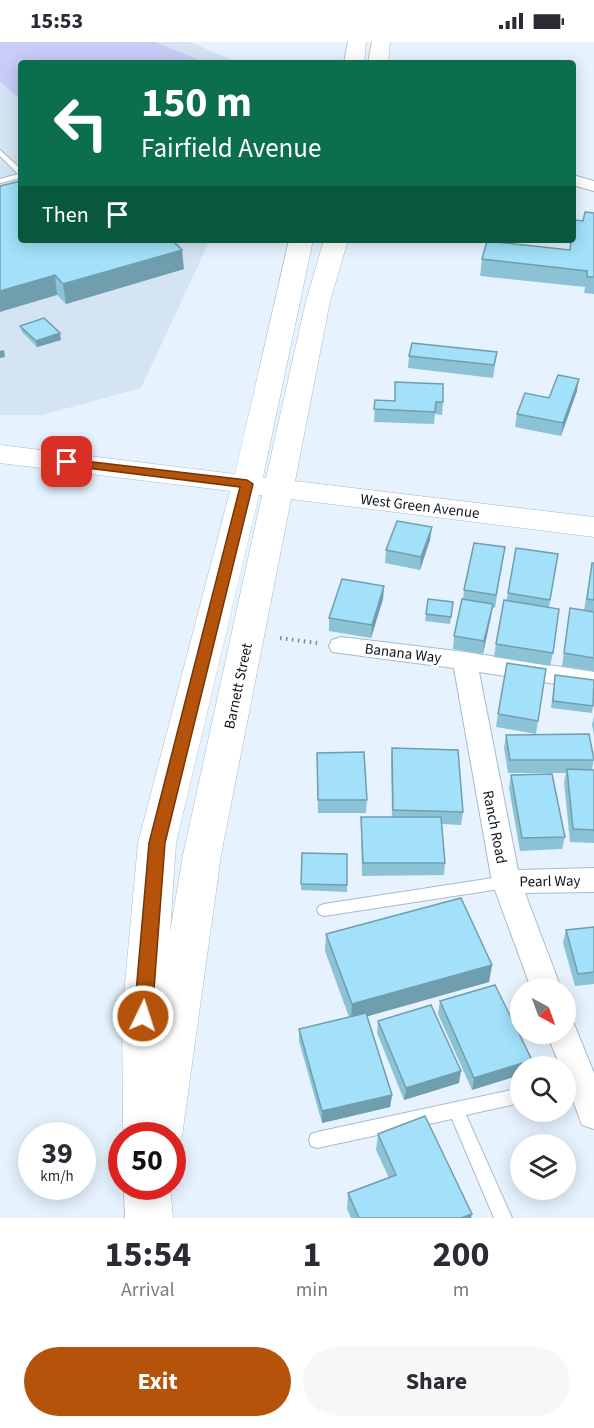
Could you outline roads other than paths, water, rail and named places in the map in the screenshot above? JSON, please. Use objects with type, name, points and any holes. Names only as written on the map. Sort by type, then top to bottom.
[{"type":"main road","points":[[354,60],[357,42]]},
{"type":"main road","points":[[378,60],[381,42]]},
{"type":"main road","name":"Barnett Street","points":[[161,1122],[202,855],[249,634],[264,486],[302,243]]},
{"type":"main road","name":"Barnett Street","points":[[146,1122],[143,1016],[157,843],[335,243]]},
{"type":"main road","name":"West Green Avenue","points":[[0,454],[594,527]]},
{"type":"street","points":[[576,181],[594,186]]},
{"type":"street","name":"Banana Way","points":[[341,646],[465,661],[594,681]]},
{"type":"street","name":"Ranch Road","points":[[465,661],[506,882],[542,978]]},
{"type":"street","name":"Pearl Way","points":[[506,882],[594,880]]},
{"type":"street","points":[[576,1088],[594,1114]]},
{"type":"lane","points":[[0,152],[18,172]]},
{"type":"lane","points":[[0,181],[18,176]]},
{"type":"lane","points":[[324,910],[506,882]]},
{"type":"lane","points":[[317,1140],[510,1098]]},
{"type":"lane","points":[[456,1110],[503,1218]]}]
